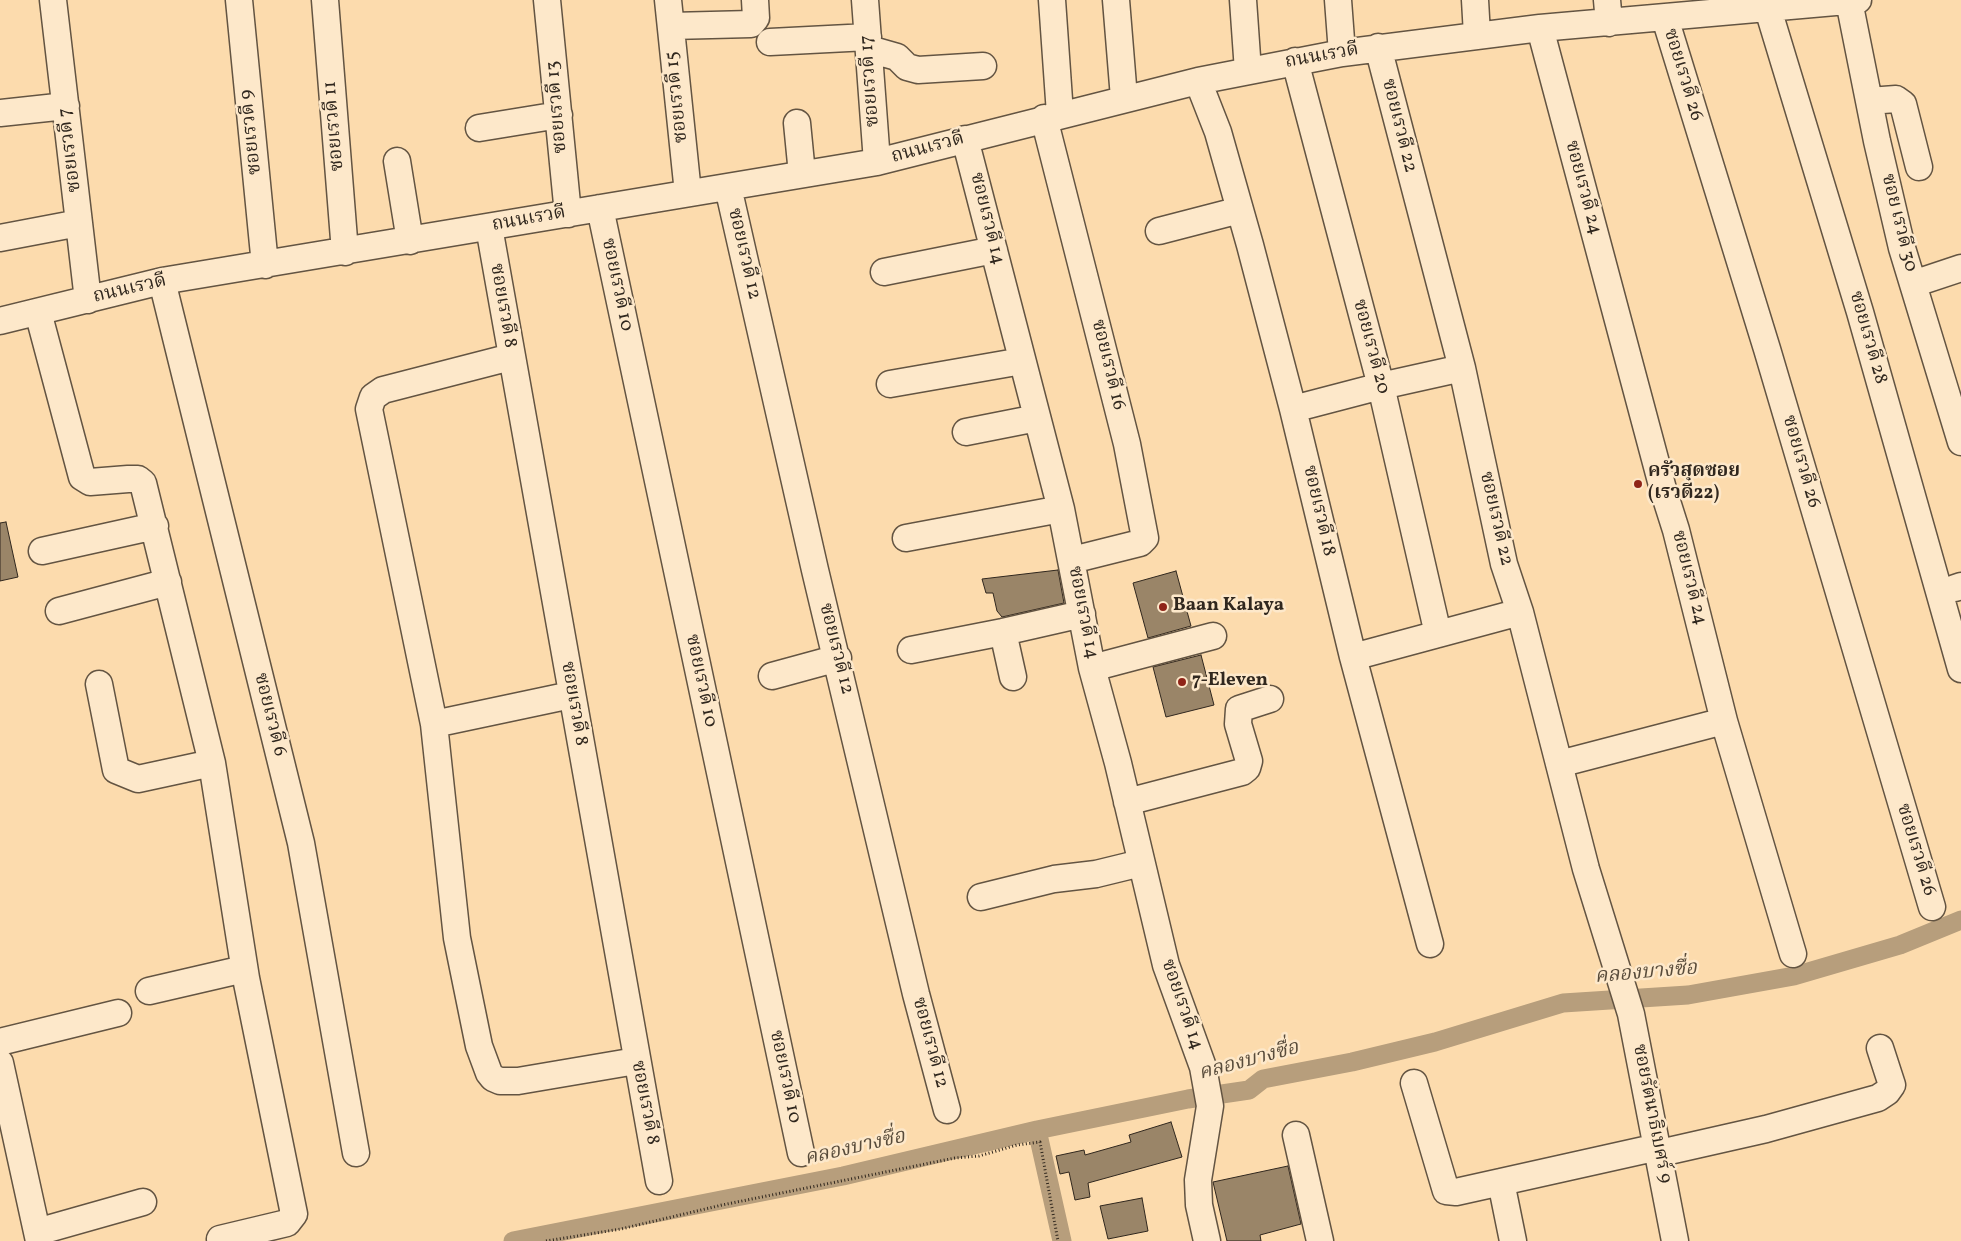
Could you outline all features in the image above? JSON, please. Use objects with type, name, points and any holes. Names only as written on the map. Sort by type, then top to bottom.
[{"type":"street","name":"ซอยเรวดี 7","points":[[53,0],[88,300]]},
{"type":"street","name":"ซอยเรวดี 9","points":[[239,0],[265,265]]},
{"type":"street","name":"ซอยเรวดี 11","points":[[325,0],[345,252]]},
{"type":"street","name":"ซอยเรวดี 13","points":[[547,0],[568,214]]},
{"type":"street","name":"ซอยเรวดี 15","points":[[668,0],[688,193]]},
{"type":"street","points":[[671,26],[751,24],[756,18],[755,0]]},
{"type":"street","name":"ซอยเรวดี 17","points":[[865,0],[877,162]]},
{"type":"street","points":[[1052,0],[1052,116]]},
{"type":"street","points":[[1116,0],[1124,98]]},
{"type":"street","points":[[1243,0],[1248,71]]},
{"type":"street","points":[[1338,0],[1342,53]]},
{"type":"street","points":[[1475,0],[1477,36]]},
{"type":"street","name":"ถนนเรวดี","points":[[0,321],[162,281],[877,162],[1124,98],[1198,81],[1342,53],[1540,28],[1620,11],[1665,18],[1699,8],[1768,9],[1815,2],[1853,1]]},
{"type":"street","name":"ซอย เรวดี 30","points":[[1853,1],[1869,101],[1902,248],[1961,442]]},
{"type":"street","name":"ซอยเรวดี 28","points":[[1768,9],[1860,312],[1961,669]]},
{"type":"street","name":"ซอยเรวดี 26","points":[[1665,18],[1767,349],[1932,907]]},
{"type":"street","name":"ซอยเรวดี 24","points":[[1540,28],[1663,489],[1676,530],[1724,721],[1793,954]]},
{"type":"street","points":[[770,42],[868,43],[897,57],[907,67],[918,70],[983,66]]},
{"type":"street","name":"ซอยเรวดี 22","points":[[1378,47],[1462,368],[1504,564],[1520,612],[1586,869],[1624,988]]},
{"type":"street","name":"ซอยเรวดี 20","points":[[1295,62],[1381,386],[1438,634]]},
{"type":"street","name":"ซอยเรวดี 18","points":[[1198,81],[1218,132],[1240,210],[1293,409],[1353,658],[1430,944]]},
{"type":"street","points":[[1869,101],[1896,99],[1903,104],[1919,167]]},
{"type":"street","points":[[0,113],[66,106]]},
{"type":"street","points":[[479,128],[558,115]]},
{"type":"street","name":"ซอยเรวดี 16","points":[[1052,116],[1128,444],[1145,538],[1140,543],[1072,560]]},
{"type":"street","points":[[797,123],[802,174]]},
{"type":"street","name":"ซอยเรวดี 14","points":[[965,139],[1060,509],[1072,560],[1092,668],[1127,802],[1166,965],[1203,1067],[1208,1095],[1198,1180],[1199,1205],[1207,1241]]},
{"type":"street","points":[[397,161],[410,241]]},
{"type":"street","name":"ซอยเรวดี 12","points":[[728,187],[916,994],[947,1110]]},
{"type":"street","name":"ซอยเรวดี 10","points":[[600,208],[800,1153]]},
{"type":"street","points":[[1159,231],[1240,210]]},
{"type":"street","points":[[0,238],[79,223]]},
{"type":"street","name":"ซอยเรวดี 8","points":[[489,227],[636,1061],[659,1181]]},
{"type":"street","points":[[884,272],[994,250]]},
{"type":"street","points":[[1913,284],[1961,268]]},
{"type":"street","name":"ซอยเรวดี 6","points":[[162,281],[301,843],[356,1153]]},
{"type":"street","points":[[38,312],[82,477],[90,482],[138,479],[143,483],[212,763],[244,969],[294,1214],[287,1223],[220,1239]]},
{"type":"street","points":[[511,357],[383,390],[373,397],[369,408],[434,724],[457,938],[480,1046],[489,1073],[500,1081],[518,1081],[636,1061]]},
{"type":"street","points":[[890,384],[1022,361]]},
{"type":"street","points":[[1293,409],[1381,386],[1462,368]]},
{"type":"street","points":[[966,432],[1037,418]]},
{"type":"street","points":[[906,538],[1060,509]]},
{"type":"street","points":[[42,551],[155,526]]},
{"type":"street","points":[[59,611],[168,582]]},
{"type":"street","points":[[1353,658],[1520,612]]},
{"type":"street","points":[[911,650],[1082,614]]},
{"type":"street","points":[[1003,632],[1012,677]]},
{"type":"street","points":[[1092,668],[1213,636]]},
{"type":"street","points":[[772,676],[838,658]]},
{"type":"street","points":[[99,684],[116,770],[138,779],[212,763]]},
{"type":"street","points":[[434,724],[571,695]]},
{"type":"street","points":[[1127,802],[1242,772],[1247,768],[1249,761],[1238,724],[1240,709],[1270,699]]},
{"type":"street","points":[[1559,764],[1724,721]]},
{"type":"street","points":[[981,897],[1054,879],[1096,874],[1141,863]]},
{"type":"street","points":[[149,991],[244,969]]},
{"type":"street","name":"ซอยรัตนาธิเบศร์ 9","points":[[1624,988],[1659,1150],[1675,1241]]},
{"type":"street","points":[[0,1042],[118,1013]]},
{"type":"street","points":[[1414,1083],[1446,1191],[1456,1192],[1766,1129],[1878,1098],[1887,1092],[1892,1084],[1880,1048]]},
{"type":"street","points":[[0,1063],[38,1236],[143,1202]]},
{"type":"street","points":[[1296,1135],[1320,1241]]},
{"type":"street","points":[[1500,1182],[1513,1241]]},
{"type":"path","points":[[546,1241],[621,1229],[722,1205],[955,1158],[979,1156],[1017,1145],[1040,1142],[1058,1241]]},
{"type":"building","points":[[6,522],[18,577],[0,581],[0,523]]},
{"type":"building","points":[[1058,570],[1064,603],[1002,617],[997,611],[993,593],[986,593],[982,579]]},
{"type":"building","name":"Baan Kalaya","points":[[1176,571],[1191,626],[1148,638],[1133,583]]},
{"type":"building","name":"7-Eleven","points":[[1201,655],[1214,705],[1166,717],[1153,667]]},
{"type":"building","points":[[1171,1122],[1182,1157],[1088,1183],[1090,1197],[1075,1200],[1069,1172],[1060,1174],[1056,1156],[1084,1150],[1085,1155],[1131,1142],[1129,1135]]},
{"type":"building","points":[[1288,1166],[1301,1224],[1260,1235],[1261,1241],[1227,1241],[1213,1182]]},
{"type":"building","points":[[1142,1198],[1148,1231],[1108,1239],[1100,1206]]},
{"type":"waterway","name":"คลองบางซื่อ","points":[[513,1241],[843,1176],[1037,1130],[1188,1099],[1249,1090],[1263,1079],[1352,1062],[1435,1042],[1563,1003],[1688,995],[1794,976],[1900,945],[1961,920]]},
{"type":"waterway","points":[[1037,1130],[1062,1241]]},
{"type":"place","name":"ครัวสุดซอย (เรวดี22)","points":[[1638,484]]},
{"type":"place","name":"Baan Kalaya","points":[[1163,607]]},
{"type":"place","name":"7-Eleven","points":[[1182,682]]}]
